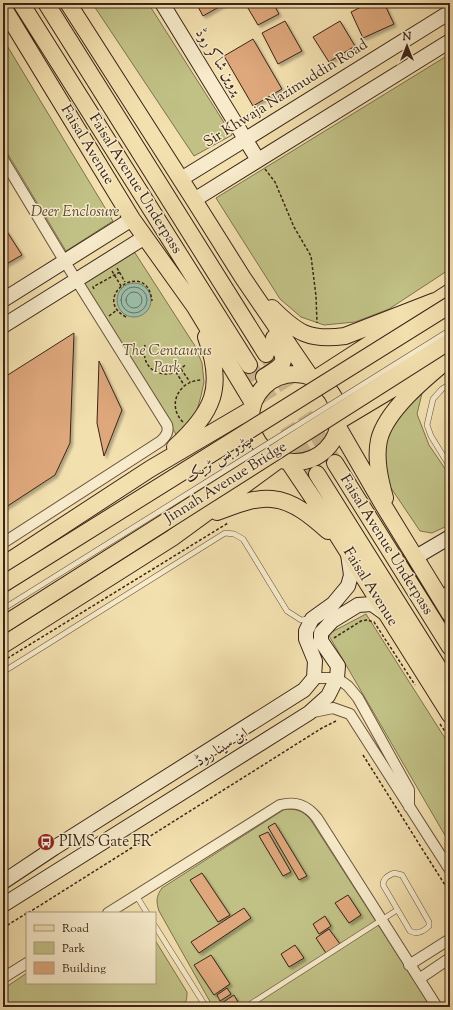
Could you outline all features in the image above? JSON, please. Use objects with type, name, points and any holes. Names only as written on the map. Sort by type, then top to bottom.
[{"type":"main road","name":"Faisal Avenue Underpass","points":[[21,3],[248,365]]},
{"type":"main road","name":"Faisal Avenue Underpass","points":[[46,3],[266,354]]},
{"type":"main road","points":[[68,3],[243,278],[313,378]]},
{"type":"main road","name":"پروین شاکر روڈ","points":[[162,3],[258,160]]},
{"type":"main road","name":"Faisal Avenue","points":[[3,7],[132,219],[195,307],[241,381],[252,406]]},
{"type":"main road","name":"Sir Khwaja Nazimuddin Road","points":[[180,179],[450,12]]},
{"type":"main road","points":[[194,200],[450,41]]},
{"type":"main road","points":[[3,300],[132,219]]},
{"type":"main road","points":[[3,326],[144,237]]},
{"type":"main road","points":[[40,277],[54,294]]},
{"type":"main road","points":[[243,278],[284,320],[301,333],[322,338],[345,336],[442,303]]},
{"type":"main road","points":[[241,381],[254,382],[262,379],[281,366],[283,362],[280,348],[259,314],[243,278]]},
{"type":"main road","points":[[3,584],[442,303],[450,292]]},
{"type":"main road","points":[[313,378],[442,303]]},
{"type":"main road","points":[[150,469],[195,428],[208,410],[212,400],[215,385],[214,366],[211,350],[195,307]]},
{"type":"main road","name":"Jinnah Avenue Bridge","points":[[3,625],[450,341]]},
{"type":"main road","points":[[339,424],[450,357]]},
{"type":"main road","points":[[386,509],[378,458],[379,441],[383,428],[394,412],[419,384],[450,357]]},
{"type":"main road","points":[[297,374],[313,378],[326,386],[334,396],[338,408],[339,424],[333,440],[325,450],[314,458],[301,462],[284,460],[269,454],[260,445],[254,434],[251,422],[252,406],[260,391],[270,381],[283,376],[297,374]]},
{"type":"main road","points":[[3,565],[150,469],[252,406]]},
{"type":"main road","points":[[339,424],[386,509],[450,614]]},
{"type":"main road","points":[[329,522],[326,512],[306,475],[308,472],[343,452],[370,493],[386,509]]},
{"type":"main road","points":[[172,538],[284,460]]},
{"type":"main road","name":"Faisal Avenue","points":[[284,460],[329,522],[344,548],[388,615],[444,717]]},
{"type":"main road","name":"Faisal Avenue Underpass","points":[[335,463],[450,647]]},
{"type":"main road","name":"Faisal Avenue Underpass","points":[[317,474],[450,686]]},
{"type":"main road","points":[[3,645],[214,513],[258,499],[272,498],[287,502],[300,509],[319,523],[344,548],[351,575],[348,586],[333,604],[312,619],[306,631],[306,639],[315,661],[314,678]]},
{"type":"main road","points":[[416,557],[450,538]]},
{"type":"main road","points":[[450,592],[450,601]]},
{"type":"main road","points":[[333,604],[340,609],[343,614]]},
{"type":"main road","points":[[336,678],[338,666],[321,641],[321,633],[332,621],[358,605],[372,604],[388,615]]},
{"type":"main road","name":"ابن سینا روڈ","points":[[3,882],[54,848],[304,690],[314,678]]},
{"type":"main road","name":"ابن سینا روڈ","points":[[3,905],[310,714],[328,696],[336,678]]},
{"type":"street","points":[[3,159],[76,280],[167,425],[168,433],[161,441],[3,543]]},
{"type":"street","points":[[314,678],[336,678],[348,686],[361,705],[409,790],[409,807]]},
{"type":"street","points":[[310,714],[333,708],[350,714],[450,870]]},
{"type":"street","points":[[110,912],[280,805],[296,803],[312,811],[317,818],[436,1007]]},
{"type":"street","points":[[409,965],[450,939]]},
{"type":"street","points":[[419,979],[450,958]]},
{"type":"street","points":[[3,978],[26,964]]},
{"type":"lane","name":"میٹرو بس ٹریک","points":[[3,609],[450,330]]},
{"type":"lane","points":[[450,384],[442,389],[434,399],[427,425],[430,436],[450,466]]},
{"type":"lane","points":[[3,672],[225,533],[234,534],[243,539],[287,611],[301,620],[312,619]]},
{"type":"lane","points":[[394,873],[402,875],[429,922],[429,926],[419,933],[410,931],[397,910],[383,886],[383,881],[385,878],[394,873]]},
{"type":"lane","points":[[136,895],[146,912]]},
{"type":"lane","points":[[246,1007],[397,910]]},
{"type":"lane","points":[[156,928],[206,1007]]},
{"type":"path","points":[[258,160],[275,182],[294,227],[311,256],[316,296],[317,328],[322,338]]},
{"type":"path","points":[[109,259],[120,272],[126,283]]},
{"type":"path","points":[[109,259],[114,275],[121,286]]},
{"type":"path","points":[[96,293],[93,287],[120,272]]},
{"type":"path","points":[[126,317],[117,310],[115,302],[116,293],[121,286],[132,281],[144,284],[152,294],[152,301]]},
{"type":"path","points":[[145,345],[144,350],[146,360],[153,370],[164,374],[176,372],[186,364]]},
{"type":"path","points":[[181,369],[190,382]]},
{"type":"path","points":[[176,372],[184,385]]},
{"type":"path","points":[[195,428],[185,423],[181,419],[176,408],[177,395],[184,385],[190,382],[201,380],[215,385]]},
{"type":"path","points":[[3,661],[214,530],[233,520]]},
{"type":"path","points":[[334,638],[361,621],[368,620],[374,622],[416,686]]},
{"type":"path","points":[[444,717],[450,739]]},
{"type":"path","points":[[3,928],[26,914]]},
{"type":"green space","points":[[92,3],[148,3],[232,135],[194,156]]},
{"type":"green space","name":"Deer Enclosure","points":[[3,39],[113,221],[66,251],[3,146]]},
{"type":"green space","points":[[450,54],[450,269],[389,309],[355,322],[324,325],[301,317],[280,299],[216,198]]},
{"type":"green space","name":"The Centaurus Park","points":[[132,252],[135,253],[195,346],[202,363],[204,382],[197,410],[189,423],[177,436],[82,279]]},
{"type":"green space","points":[[423,389],[417,414],[429,445],[450,476],[450,516],[447,526],[432,533],[420,531],[389,485],[381,447],[396,411]]},
{"type":"green space","points":[[366,614],[450,746],[450,844],[328,634]]},
{"type":"green space","points":[[285,809],[299,811],[310,819],[431,1007],[213,1007],[159,911],[157,902],[158,896],[162,888]]},
{"type":"green space","points":[[156,942],[187,992],[187,998],[186,1002],[181,1007],[3,1007],[3,989],[26,974],[26,984],[156,984]]},
{"type":"water","points":[[134,283],[146,288],[151,300],[146,312],[134,317],[122,312],[117,300],[122,288]]},
{"type":"building","points":[[196,3],[226,3],[203,16]]},
{"type":"building","points":[[245,3],[273,3],[279,14],[258,25]]},
{"type":"building","points":[[369,3],[384,3],[394,24],[363,38],[351,12]]},
{"type":"building","points":[[285,21],[302,51],[278,64],[262,33]]},
{"type":"building","points":[[340,21],[355,46],[329,62],[313,37]]},
{"type":"building","points":[[253,39],[282,89],[253,106],[224,56]]},
{"type":"building","points":[[6,230],[22,255],[3,266],[3,231],[4,232]]},
{"type":"building","points":[[74,333],[70,443],[55,475],[3,509],[3,378]]},
{"type":"building","points":[[99,361],[122,410],[104,456],[97,423]]},
{"type":"building","points":[[275,823],[307,876],[299,880],[268,827]]},
{"type":"building","points":[[268,832],[291,872],[283,876],[259,836]]},
{"type":"building","points":[[202,873],[230,915],[218,922],[190,880]]},
{"type":"building","points":[[348,895],[361,915],[349,923],[335,903]]},
{"type":"building","points":[[244,908],[251,918],[199,953],[191,942]]},
{"type":"building","points":[[325,916],[331,926],[319,934],[313,924]]},
{"type":"building","points":[[329,929],[340,944],[326,953],[316,938]]},
{"type":"building","points":[[295,945],[304,958],[289,967],[281,954]]},
{"type":"building","points":[[211,955],[230,984],[214,995],[194,965]]},
{"type":"building","points":[[227,988],[231,994],[220,1001],[217,995]]},
{"type":"building","points":[[234,995],[238,1002],[231,1007],[225,1007],[222,1003]]},
{"type":"tunnel","points":[[266,354],[335,463]]},
{"type":"tunnel","points":[[249,365],[317,474]]},
{"type":"place","name":"PIMS Gate FR","points":[[46,842]]}]
